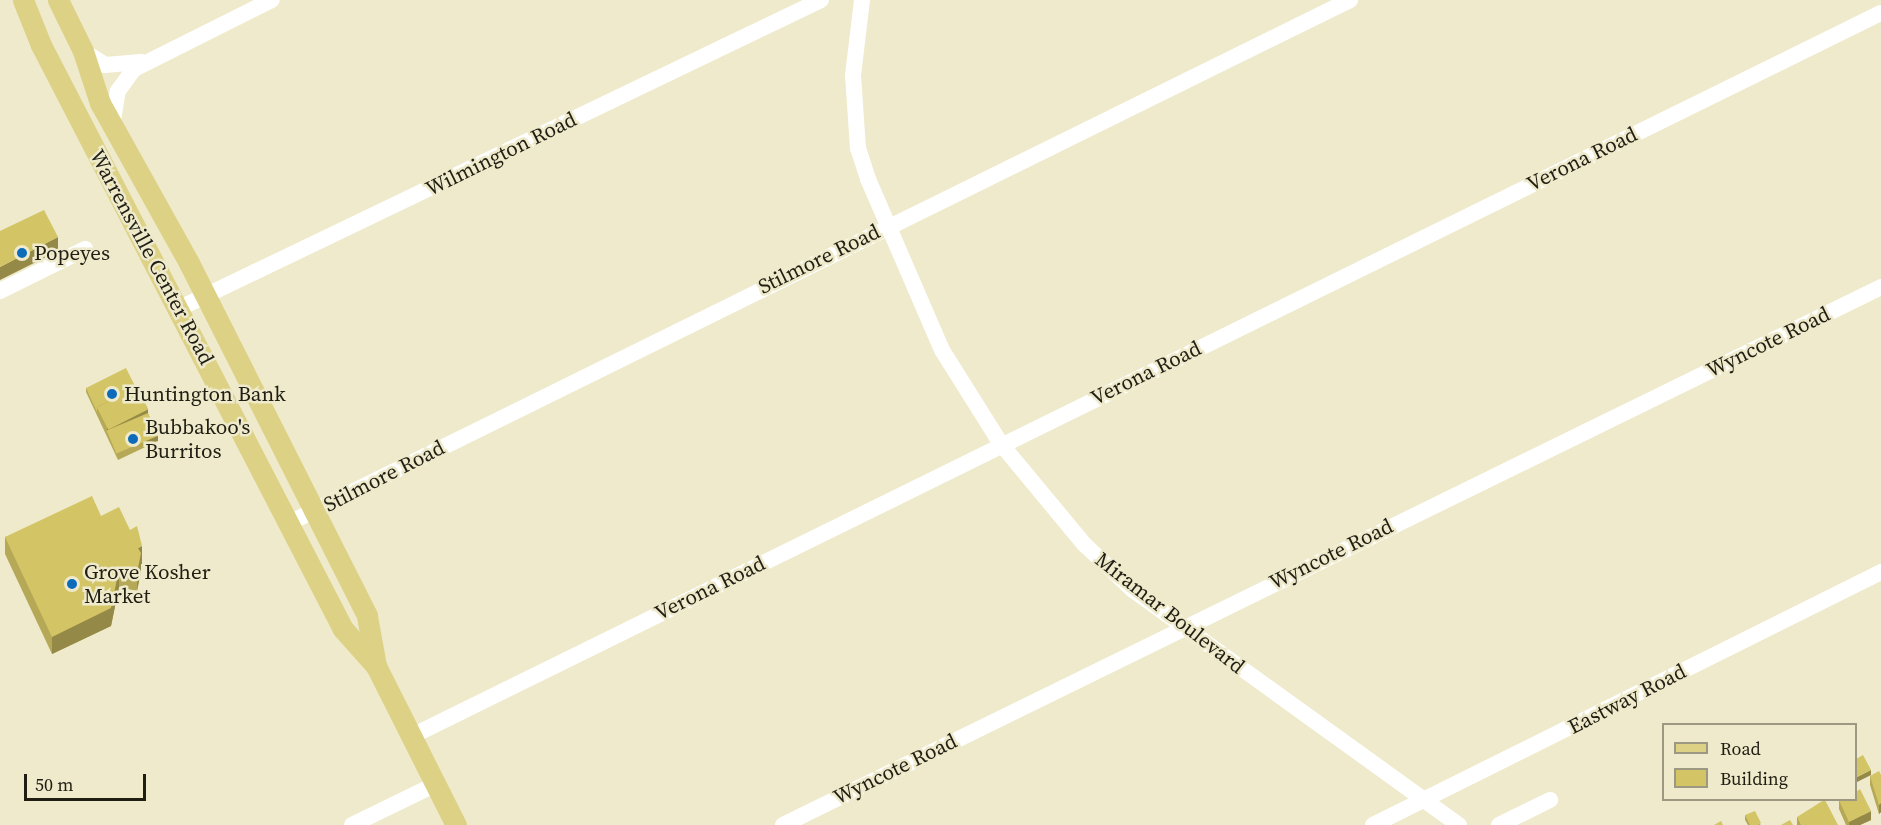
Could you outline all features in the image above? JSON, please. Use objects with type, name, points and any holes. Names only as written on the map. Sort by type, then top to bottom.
[{"type":"main road","name":"Warrensville Center Road","points":[[23,0],[41,45],[180,308],[343,629],[380,673],[456,825]]},
{"type":"main road","name":"Warrensville Center Road","points":[[58,0],[83,51],[112,127],[205,297],[367,616],[380,673]]},
{"type":"street","points":[[112,127],[117,91],[129,74],[145,62],[272,0]]},
{"type":"street","name":"Wilmington Road","points":[[180,308],[821,0]]},
{"type":"street","name":"Miramar Boulevard","points":[[862,0],[854,55],[854,115],[858,148],[886,226],[942,350],[1001,444],[1084,544],[1181,627],[1459,825]]},
{"type":"street","name":"Stilmore Road","points":[[289,523],[886,226],[1350,0]]},
{"type":"street","name":"Verona Road","points":[[412,736],[1001,444],[1881,13]]},
{"type":"street","points":[[83,51],[105,65],[145,62]]},
{"type":"street","points":[[0,291],[85,249]]},
{"type":"street","name":"Wyncote Road","points":[[783,825],[1181,627],[1881,287]]},
{"type":"street","name":"Eastway Road","points":[[1373,825],[1881,572]]},
{"type":"street","points":[[352,825],[383,818],[436,784]]},
{"type":"street","points":[[1499,825],[1550,800]]},
{"type":"building","points":[[44,210],[58,237],[0,267],[0,231]]},
{"type":"building","name":"Huntington Bank","points":[[126,368],[136,388],[97,407],[97,412],[86,388]]},
{"type":"building","points":[[137,387],[148,409],[108,430],[97,407]]},
{"type":"building","name":"Bubbakoo's Burritos","points":[[148,413],[158,436],[116,454],[107,431]]},
{"type":"building","points":[[92,496],[101,516],[119,507],[130,530],[137,526],[142,546],[138,548],[141,553],[137,573],[119,570],[111,608],[52,637],[5,537]]},
{"type":"building","points":[[1863,755],[1871,770],[1857,777],[1857,758]]},
{"type":"building","points":[[1879,771],[1881,803],[1879,805],[1870,776]]},
{"type":"building","points":[[1860,789],[1871,811],[1849,822],[1839,801],[1857,801],[1857,791]]},
{"type":"building","points":[[1826,801],[1838,825],[1801,825],[1797,817]]},
{"type":"building","points":[[1755,811],[1761,823],[1750,825],[1745,815]]},
{"type":"building","points":[[1790,820],[1793,825],[1781,825]]},
{"type":"place","name":"Popeyes","points":[[22,253]]},
{"type":"place","name":"Huntington Bank","points":[[112,394]]},
{"type":"place","name":"Bubbakoo's Burritos","points":[[133,439]]},
{"type":"place","name":"Grove Kosher Market","points":[[72,584]]}]
